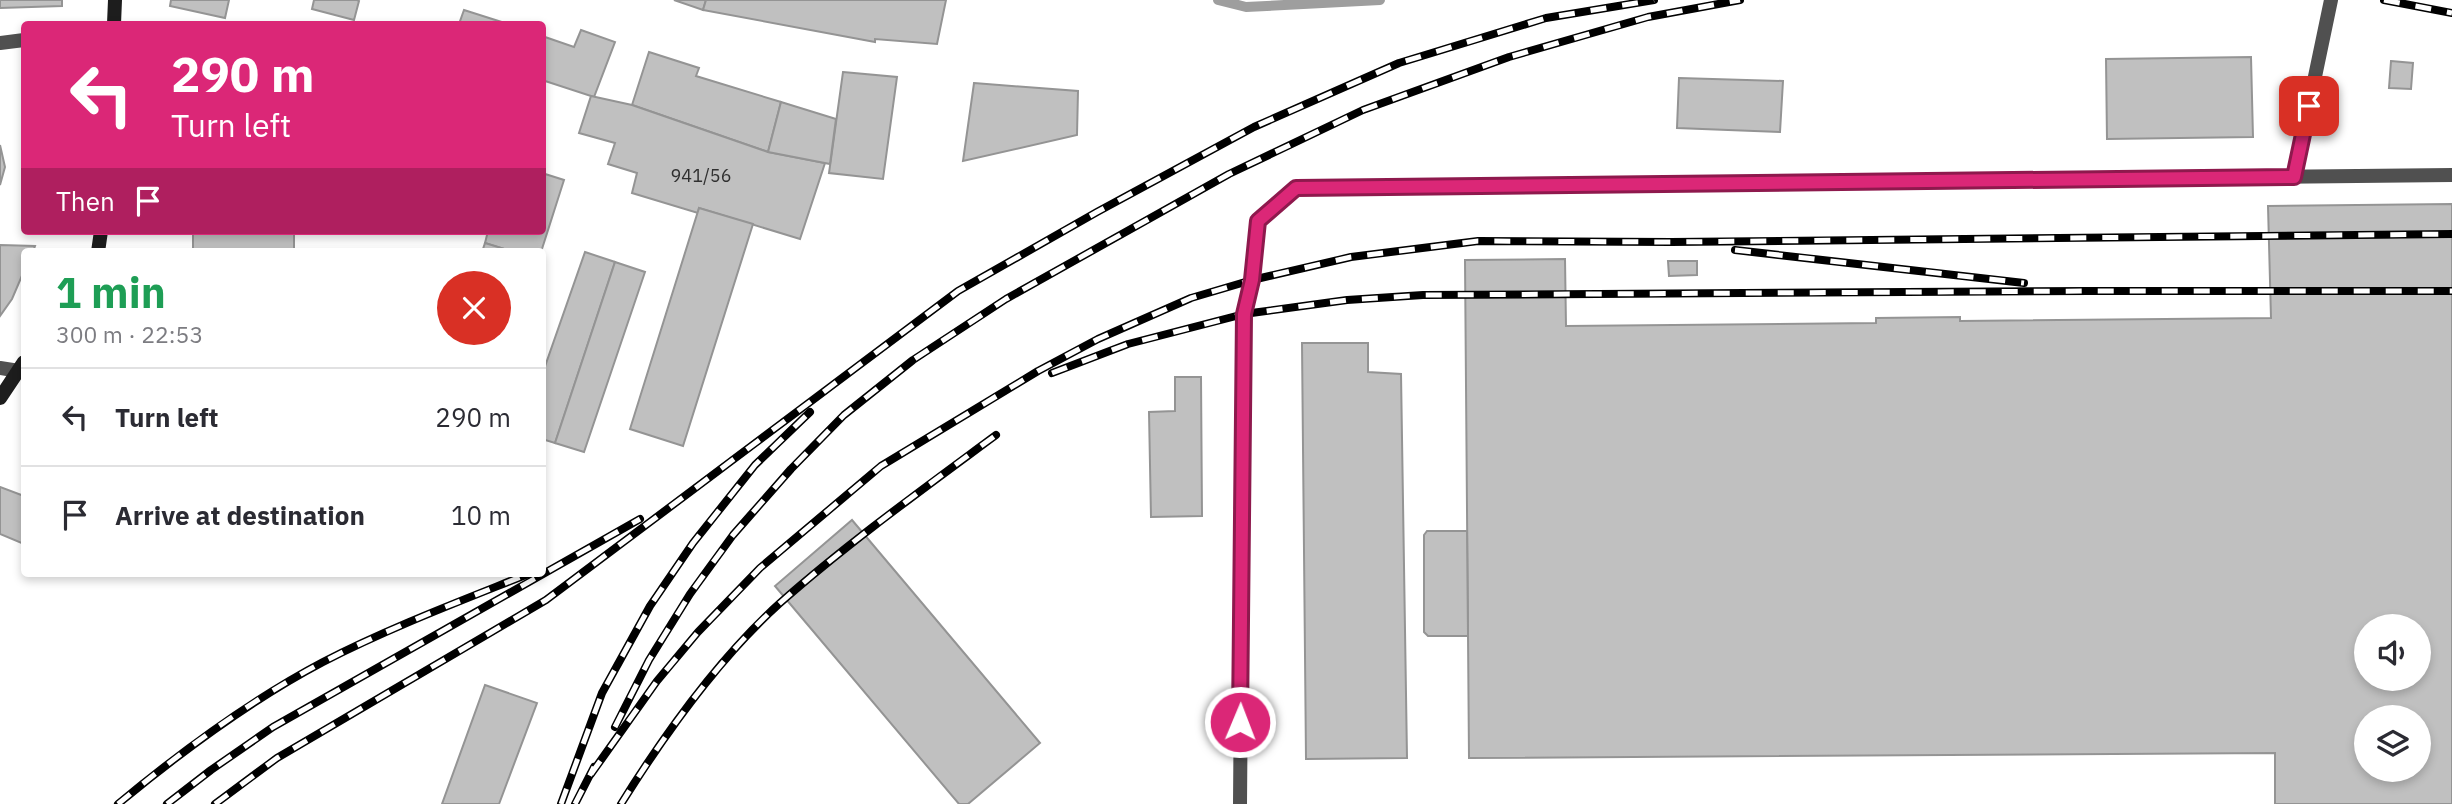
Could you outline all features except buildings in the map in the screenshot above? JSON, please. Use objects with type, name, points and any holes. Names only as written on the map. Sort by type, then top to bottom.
[{"type":"main road","points":[[114,21],[115,0]]},
{"type":"main road","points":[[0,398],[21,367]]},
{"type":"street","points":[[2294,177],[2330,6]]},
{"type":"street","points":[[0,43],[21,40]]},
{"type":"street","points":[[1240,804],[1244,314],[1252,280],[1258,221],[1296,188],[2452,175]]},
{"type":"street","points":[[0,368],[21,366]]},
{"type":"waterway","points":[[1218,0],[1246,7],[1380,0]]},
{"type":"railway","points":[[215,804],[277,758],[546,600],[958,291],[1097,212],[1254,127],[1399,63],[1546,18],[1654,0]]},
{"type":"railway","points":[[615,727],[649,660],[690,594],[733,535],[791,469],[844,415],[913,360],[1006,299],[1229,174],[1363,110],[1509,57],[1648,17],[1740,0]]},
{"type":"railway","points":[[2384,0],[2452,13]]},
{"type":"railway","points":[[591,774],[657,681],[698,632],[760,568],[881,466],[1038,371],[1098,339],[1191,298],[1252,280],[1351,257],[1478,241],[1671,242],[2452,234]]},
{"type":"railway","points":[[1735,250],[2024,283]]},
{"type":"railway","points":[[1052,373],[1128,344],[1244,314],[1347,300],[1423,295],[2452,291]]},
{"type":"railway","points":[[561,804],[602,693],[650,606],[693,543],[755,465],[810,412]]},
{"type":"railway","points":[[621,804],[694,698],[758,624],[859,538],[996,435]]},
{"type":"railway","points":[[546,572],[640,519]]},
{"type":"railway","points":[[118,804],[217,728],[296,677],[373,638],[521,577]]},
{"type":"railway","points":[[167,804],[273,727],[538,577]]},
{"type":"railway","points":[[575,804],[594,767]]},
{"type":"route","points":[[1240,722],[1244,314],[1252,280],[1258,221],[1296,188],[2294,177],[2309,106]]}]
